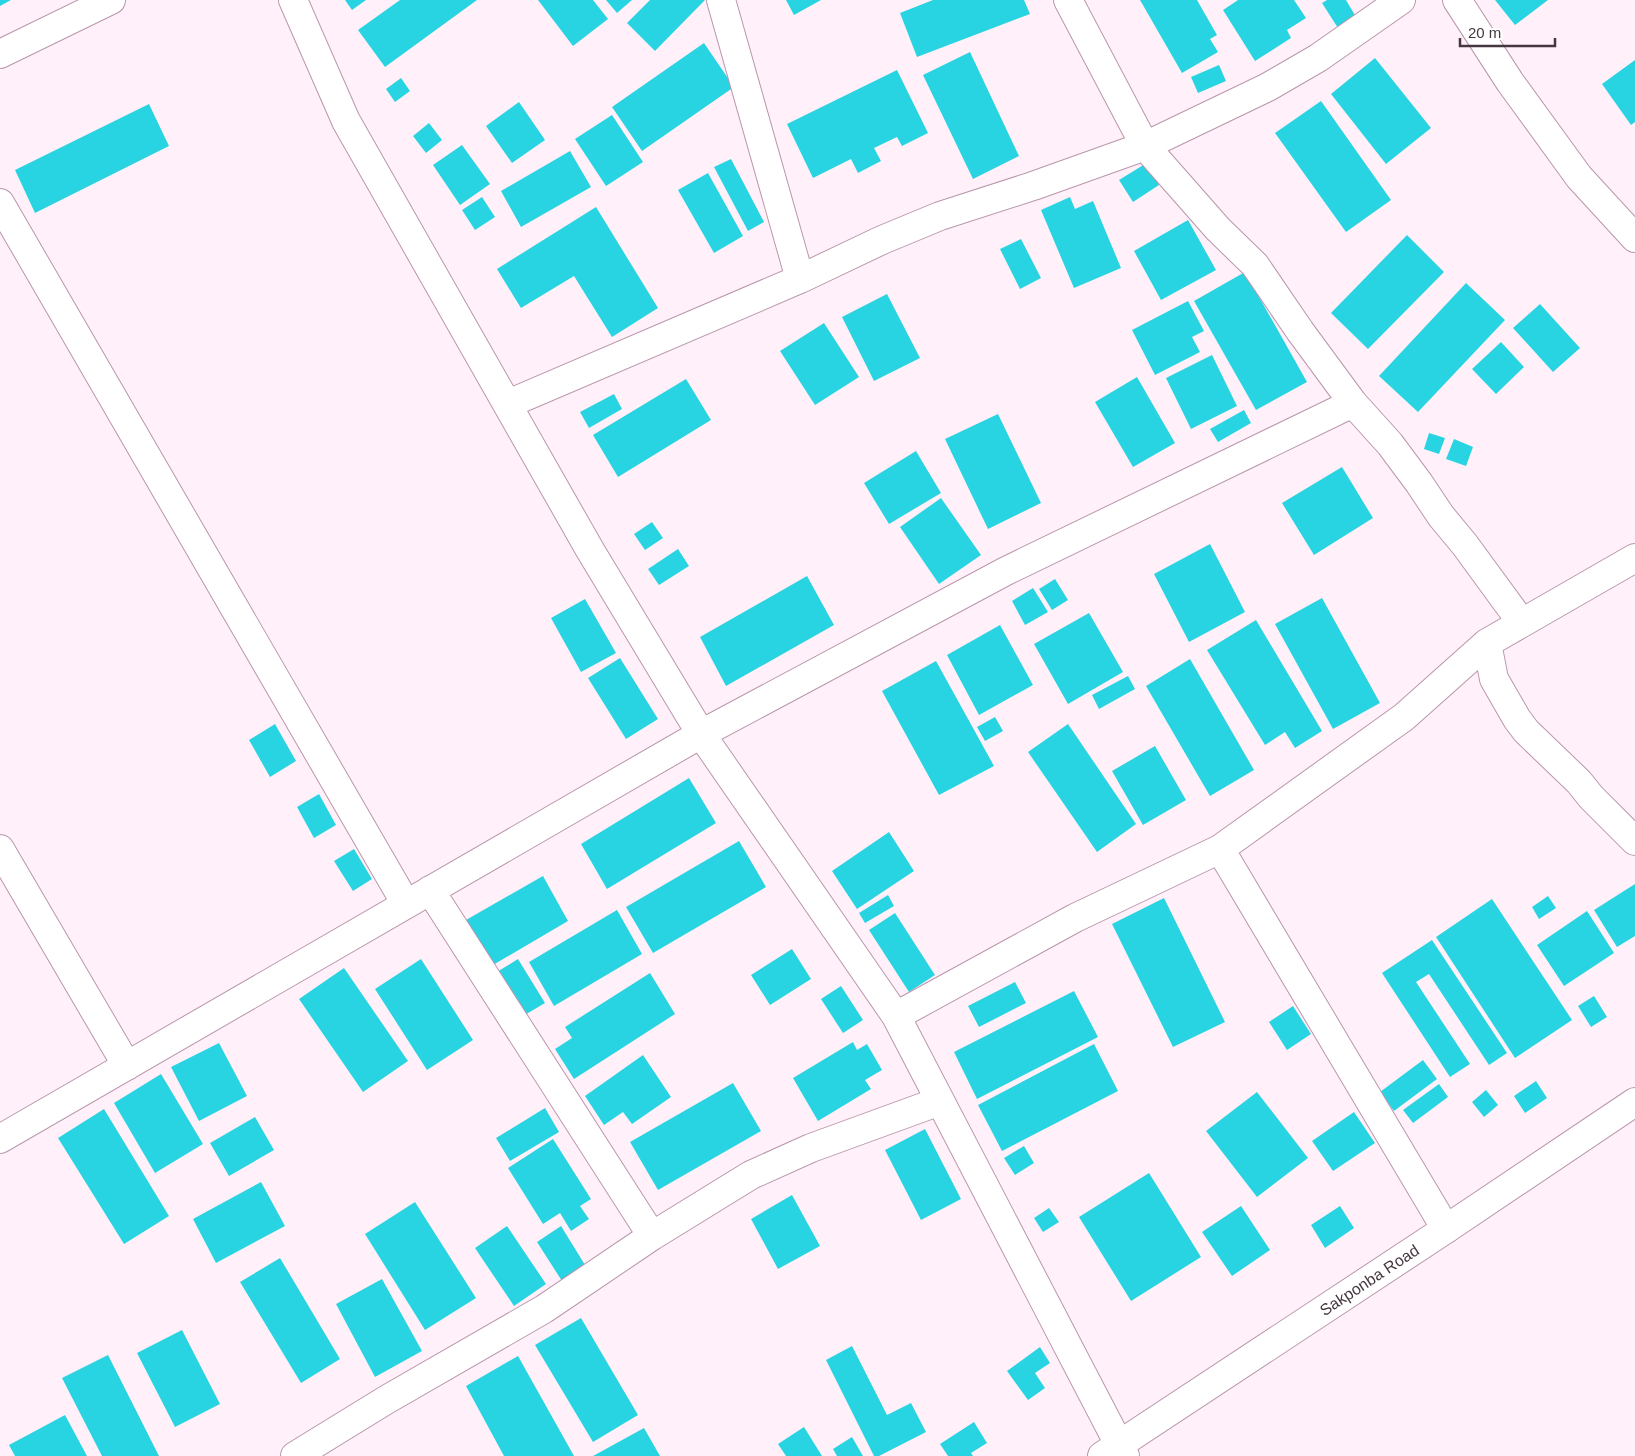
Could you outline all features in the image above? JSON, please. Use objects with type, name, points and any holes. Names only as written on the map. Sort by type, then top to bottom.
[{"type":"street","points":[[0,54],[111,0]]},
{"type":"street","points":[[293,0],[346,120],[590,550],[700,734],[896,1016],[1115,1452]]},
{"type":"street","points":[[721,0],[800,279]]},
{"type":"street","points":[[1068,0],[1145,146],[1218,228],[1255,265],[1300,331],[1353,403],[1390,444],[1441,516],[1465,545],[1522,623]]},
{"type":"street","points":[[508,404],[800,279],[882,240],[940,216],[1033,186],[1145,146],[1268,87],[1318,58],[1401,0]]},
{"type":"street","points":[[1457,0],[1510,82],[1579,177],[1635,238]]},
{"type":"street","points":[[0,203],[406,904]]},
{"type":"street","points":[[0,1139],[700,734],[1006,572],[1353,403]]},
{"type":"street","points":[[896,1016],[1075,918],[1220,848],[1404,717],[1487,643],[1635,558]]},
{"type":"street","points":[[1487,643],[1494,679],[1517,719],[1526,731],[1579,782],[1635,841]]},
{"type":"street","points":[[1220,848],[1446,1230]]},
{"type":"street","points":[[0,849],[127,1066]]},
{"type":"street","points":[[430,890],[652,1236]]},
{"type":"street","points":[[295,1456],[386,1400],[544,1308],[652,1236],[751,1176],[811,1148],[940,1101]]},
{"type":"street","name":"Sakponba Road","points":[[1115,1452],[1635,1102]]},
{"type":"building","points":[[0,0],[11,0],[0,6]]},
{"type":"building","points":[[345,0],[366,0],[352,10]]},
{"type":"building","points":[[400,0],[477,0],[385,67],[358,30]]},
{"type":"building","points":[[538,0],[593,0],[608,19],[573,46]]},
{"type":"building","points":[[606,0],[632,0],[617,13]]},
{"type":"building","points":[[650,0],[705,0],[655,51],[627,23]]},
{"type":"building","points":[[786,0],[821,0],[794,15]]},
{"type":"building","points":[[933,0],[1024,0],[1030,14],[917,57],[900,13]]},
{"type":"building","points":[[1140,0],[1197,0],[1217,35],[1210,39],[1218,52],[1182,73]]},
{"type":"building","points":[[1238,0],[1294,0],[1306,18],[1287,30],[1291,38],[1255,61],[1223,10]]},
{"type":"building","points":[[1327,0],[1346,0],[1356,17],[1338,28],[1322,3]]},
{"type":"building","points":[[1495,0],[1548,0],[1515,25]]},
{"type":"building","points":[[704,43],[734,87],[642,151],[612,107]]},
{"type":"building","points":[[970,52],[1019,156],[973,179],[923,75]]},
{"type":"building","points":[[1375,58],[1431,128],[1386,164],[1331,94]]},
{"type":"building","points":[[1635,60],[1635,122],[1631,125],[1602,84]]},
{"type":"building","points":[[1219,65],[1226,81],[1198,93],[1191,77]]},
{"type":"building","points":[[897,70],[928,133],[902,146],[897,137],[874,148],[881,161],[858,173],[851,159],[813,178],[787,124]]},
{"type":"building","points":[[401,78],[410,91],[395,102],[386,89]]},
{"type":"building","points":[[1321,101],[1391,200],[1346,232],[1275,133]]},
{"type":"building","points":[[519,102],[545,140],[512,163],[486,126]]},
{"type":"building","points":[[149,104],[169,146],[35,213],[15,170]]},
{"type":"building","points":[[612,115],[643,162],[606,186],[575,139]]},
{"type":"building","points":[[429,123],[442,140],[426,153],[413,136]]},
{"type":"building","points":[[462,145],[490,184],[460,205],[433,165]]},
{"type":"building","points":[[570,151],[591,187],[521,227],[501,191]]},
{"type":"building","points":[[731,159],[764,222],[748,231],[714,167]]},
{"type":"building","points":[[1145,164],[1159,185],[1133,202],[1119,180]]},
{"type":"building","points":[[708,173],[743,236],[714,253],[678,190]]},
{"type":"building","points":[[482,197],[495,217],[475,230],[462,210]]},
{"type":"building","points":[[1070,197],[1075,209],[1093,201],[1121,268],[1074,288],[1041,210]]},
{"type":"building","points":[[596,207],[658,308],[612,337],[574,276],[521,308],[497,269]]},
{"type":"building","points":[[1188,220],[1216,270],[1161,300],[1134,251]]},
{"type":"building","points":[[1407,235],[1444,272],[1368,349],[1331,313]]},
{"type":"building","points":[[1021,239],[1041,278],[1020,289],[1000,249]]},
{"type":"building","points":[[1245,272],[1307,382],[1256,410],[1194,301]]},
{"type":"building","points":[[1466,283],[1505,320],[1418,412],[1379,376]]},
{"type":"building","points":[[887,294],[920,358],[874,381],[842,317]]},
{"type":"building","points":[[1188,301],[1204,331],[1192,337],[1200,352],[1155,375],[1132,330]]},
{"type":"building","points":[[1540,304],[1580,348],[1553,372],[1513,328]]},
{"type":"building","points":[[824,323],[859,377],[815,405],[780,351]]},
{"type":"building","points":[[1501,342],[1524,367],[1496,394],[1472,369]]},
{"type":"building","points":[[1212,355],[1237,406],[1191,429],[1166,378]]},
{"type":"building","points":[[1137,377],[1175,443],[1133,467],[1095,402]]},
{"type":"building","points":[[686,379],[711,420],[618,477],[593,435]]},
{"type":"building","points":[[614,394],[622,409],[589,428],[580,412]]},
{"type":"building","points":[[1244,410],[1251,423],[1218,442],[1210,429]]},
{"type":"building","points":[[998,414],[1041,503],[988,529],[945,439]]},
{"type":"building","points":[[1429,433],[1445,438],[1439,454],[1424,449]]},
{"type":"building","points":[[1454,439],[1473,447],[1466,466],[1446,459]]},
{"type":"building","points":[[916,451],[941,493],[889,524],[864,483]]},
{"type":"building","points":[[1342,467],[1373,518],[1314,555],[1282,503]]},
{"type":"building","points":[[941,498],[981,555],[939,584],[900,527]]},
{"type":"building","points":[[652,522],[663,538],[645,550],[634,534]]},
{"type":"building","points":[[1210,544],[1245,612],[1189,642],[1154,574]]},
{"type":"building","points":[[678,549],[689,566],[659,585],[648,569]]},
{"type":"building","points":[[807,576],[834,625],[726,686],[700,637]]},
{"type":"building","points":[[1055,579],[1068,600],[1052,610],[1039,589]]},
{"type":"building","points":[[1033,588],[1048,612],[1025,625],[1012,601]]},
{"type":"building","points":[[1322,598],[1380,703],[1333,729],[1275,624]]},
{"type":"building","points":[[585,599],[616,653],[581,672],[551,618]]},
{"type":"building","points":[[1089,613],[1123,672],[1068,704],[1034,644]]},
{"type":"building","points":[[1256,620],[1322,731],[1295,748],[1285,732],[1265,745],[1207,650]]},
{"type":"building","points":[[1000,625],[1033,685],[979,715],[947,655]]},
{"type":"building","points":[[620,658],[658,719],[626,739],[588,678]]},
{"type":"building","points":[[1190,659],[1254,770],[1210,796],[1146,686]]},
{"type":"building","points":[[936,661],[994,766],[939,795],[882,691]]},
{"type":"building","points":[[1128,676],[1135,689],[1099,709],[1092,695]]},
{"type":"building","points":[[995,717],[1003,731],[985,741],[977,727]]},
{"type":"building","points":[[275,724],[296,761],[270,777],[249,740]]},
{"type":"building","points":[[1068,724],[1136,824],[1097,852],[1028,752]]},
{"type":"building","points":[[1155,746],[1186,800],[1143,825],[1112,771]]},
{"type":"building","points":[[689,778],[716,823],[607,889],[581,844]]},
{"type":"building","points":[[319,794],[336,825],[314,838],[297,807]]},
{"type":"building","points":[[889,832],[914,871],[857,909],[832,871]]},
{"type":"building","points":[[739,841],[766,887],[653,953],[626,907]]},
{"type":"building","points":[[354,849],[372,879],[353,891],[334,861]]},
{"type":"building","points":[[543,876],[568,921],[493,965],[466,920]]},
{"type":"building","points":[[1635,884],[1635,936],[1617,947],[1594,910]]},
{"type":"building","points":[[888,895],[894,906],[865,923],[859,913]]},
{"type":"building","points":[[1548,896],[1556,908],[1539,919],[1532,907]]},
{"type":"building","points":[[1164,898],[1225,1022],[1173,1047],[1112,924]]},
{"type":"building","points":[[1492,899],[1572,1020],[1515,1058],[1436,937]]},
{"type":"building","points":[[617,910],[642,954],[554,1006],[529,962]]},
{"type":"building","points":[[1587,911],[1614,953],[1564,986],[1537,945]]},
{"type":"building","points":[[895,913],[935,975],[909,992],[869,930]]},
{"type":"building","points":[[1432,940],[1507,1053],[1489,1065],[1429,974],[1416,982],[1470,1064],[1450,1077],[1382,973]]},
{"type":"building","points":[[792,949],[811,979],[770,1005],[751,975]]},
{"type":"building","points":[[421,959],[473,1040],[427,1070],[375,989]]},
{"type":"building","points":[[518,959],[545,1003],[523,1016],[497,972]]},
{"type":"building","points":[[344,968],[408,1061],[363,1092],[299,999]]},
{"type":"building","points":[[650,973],[675,1014],[574,1079],[555,1049],[572,1038],[565,1027]]},
{"type":"building","points":[[1015,982],[1026,1003],[979,1027],[968,1006]]},
{"type":"building","points":[[841,986],[863,1020],[843,1033],[821,999]]},
{"type":"building","points":[[1074,991],[1098,1037],[977,1099],[954,1052]]},
{"type":"building","points":[[1594,996],[1607,1017],[1591,1027],[1578,1006]]},
{"type":"building","points":[[1293,1006],[1311,1034],[1287,1050],[1269,1022]]},
{"type":"building","points":[[853,1042],[857,1050],[867,1044],[882,1070],[865,1080],[871,1089],[818,1121],[793,1078]]},
{"type":"building","points":[[219,1043],[247,1096],[199,1121],[171,1067]]},
{"type":"building","points":[[1094,1044],[1118,1091],[1002,1151],[978,1105]]},
{"type":"building","points":[[643,1055],[671,1097],[632,1124],[623,1112],[604,1125],[585,1096]]},
{"type":"building","points":[[1423,1060],[1437,1079],[1394,1111],[1380,1092]]},
{"type":"building","points":[[161,1074],[203,1144],[155,1173],[114,1103]]},
{"type":"building","points":[[1536,1081],[1547,1098],[1525,1113],[1514,1096]]},
{"type":"building","points":[[733,1083],[761,1131],[658,1190],[630,1142]]},
{"type":"building","points":[[1439,1084],[1448,1097],[1413,1123],[1403,1110]]},
{"type":"building","points":[[1486,1090],[1498,1105],[1484,1117],[1472,1102]]},
{"type":"building","points":[[1257,1092],[1308,1158],[1257,1197],[1206,1131]]},
{"type":"building","points":[[545,1108],[559,1132],[510,1161],[496,1138]]},
{"type":"building","points":[[104,1109],[169,1216],[124,1244],[58,1138]]},
{"type":"building","points":[[1354,1112],[1375,1143],[1333,1171],[1312,1141]]},
{"type":"building","points":[[255,1117],[274,1150],[229,1176],[210,1143]]},
{"type":"building","points":[[925,1129],[961,1199],[921,1220],[885,1150]]},
{"type":"building","points":[[553,1139],[591,1199],[580,1206],[589,1219],[571,1231],[560,1213],[543,1224],[508,1168]]},
{"type":"building","points":[[1024,1146],[1034,1163],[1015,1175],[1004,1158]]},
{"type":"building","points":[[1149,1173],[1201,1257],[1131,1301],[1079,1217]]},
{"type":"building","points":[[261,1182],[285,1226],[216,1263],[193,1219]]},
{"type":"building","points":[[792,1195],[820,1246],[778,1269],[751,1219]]},
{"type":"building","points":[[415,1202],[476,1298],[425,1330],[365,1234]]},
{"type":"building","points":[[1241,1206],[1270,1250],[1232,1276],[1202,1232]]},
{"type":"building","points":[[1340,1206],[1354,1228],[1325,1248],[1311,1225]]},
{"type":"building","points":[[1049,1208],[1059,1222],[1043,1232],[1034,1218]]},
{"type":"building","points":[[507,1226],[546,1284],[514,1306],[475,1248]]},
{"type":"building","points":[[561,1226],[585,1265],[562,1281],[537,1242]]},
{"type":"building","points":[[280,1258],[340,1359],[301,1383],[240,1282]]},
{"type":"building","points":[[382,1279],[422,1351],[375,1377],[336,1304]]},
{"type":"building","points":[[581,1318],[638,1415],[593,1442],[535,1345]]},
{"type":"building","points":[[182,1330],[220,1404],[175,1427],[137,1353]]},
{"type":"building","points":[[852,1346],[887,1415],[911,1403],[926,1432],[879,1456],[874,1456],[826,1360]]},
{"type":"building","points":[[1040,1347],[1050,1363],[1035,1373],[1045,1388],[1028,1400],[1007,1371]]},
{"type":"building","points":[[108,1355],[159,1456],[102,1456],[62,1378]]},
{"type":"building","points":[[518,1356],[574,1456],[504,1456],[466,1386]]},
{"type":"building","points":[[65,1415],[87,1456],[15,1456],[9,1445]]},
{"type":"building","points":[[974,1422],[987,1443],[971,1453],[973,1456],[948,1456],[940,1444]]},
{"type":"building","points":[[804,1427],[822,1456],[786,1456],[778,1444]]},
{"type":"building","points":[[644,1428],[660,1456],[593,1456]]},
{"type":"building","points":[[852,1437],[863,1456],[837,1456],[833,1449]]}]
